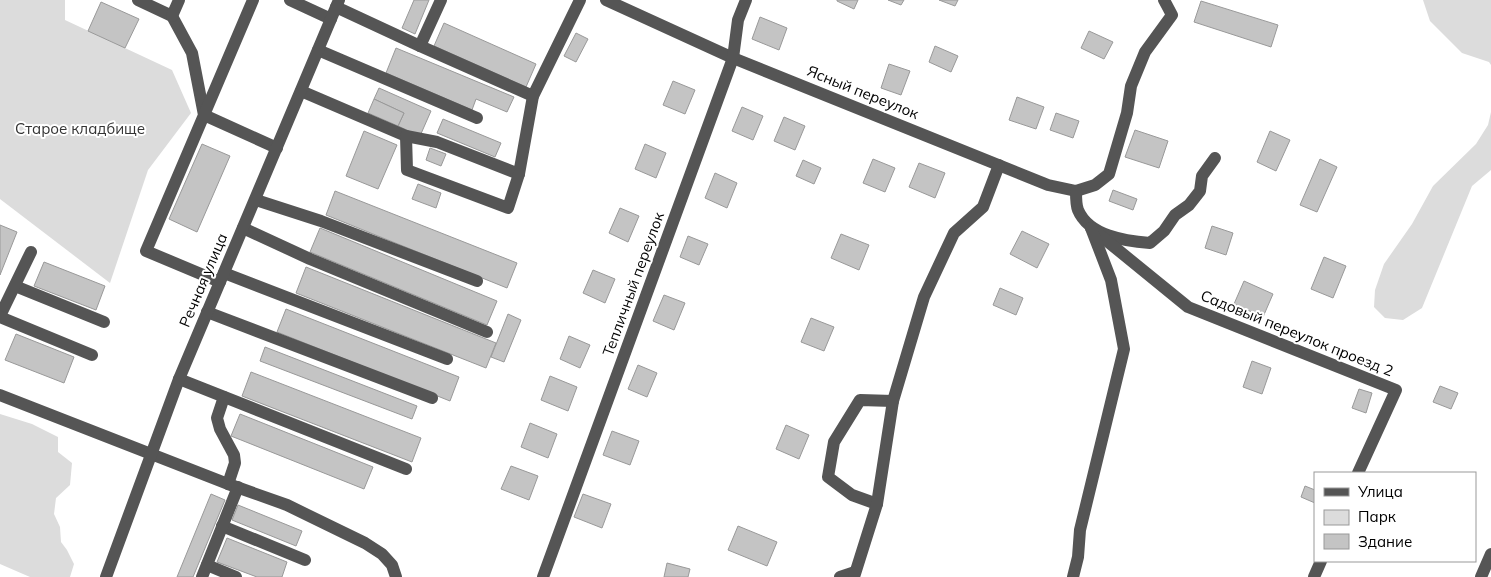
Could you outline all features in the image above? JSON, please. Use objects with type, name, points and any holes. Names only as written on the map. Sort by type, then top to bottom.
[{"type":"street","points":[[138,0],[172,16],[192,53],[204,115]]},
{"type":"street","points":[[172,16],[179,0]]},
{"type":"street","points":[[253,0],[146,251],[447,359]]},
{"type":"street","points":[[290,0],[335,9],[533,96]]},
{"type":"street","points":[[420,46],[440,0]]},
{"type":"street","points":[[406,136],[407,170],[508,208],[519,174],[533,96],[580,0]]},
{"type":"street","name":"Ясный переулок","points":[[606,0],[733,58],[1048,185],[1076,191]]},
{"type":"street","name":"Тепличный переулок","points":[[543,577],[733,58],[738,20],[746,0]]},
{"type":"street","points":[[1164,0],[1172,15]]},
{"type":"street","points":[[1073,577],[1078,557],[1080,530],[1124,349],[1111,280],[1091,228],[1078,210],[1076,191],[1095,185],[1109,174],[1127,113],[1131,86],[1145,52],[1172,15],[1177,0]]},
{"type":"street","name":"Речная улица","points":[[106,577],[152,454],[168,405],[335,9]]},
{"type":"street","points":[[318,50],[477,118]]},
{"type":"street","points":[[301,91],[406,136],[437,142],[519,174]]},
{"type":"street","points":[[204,115],[277,148]]},
{"type":"street","points":[[1091,228],[1126,241],[1150,243],[1164,231],[1175,215],[1189,205],[1200,191],[1202,176],[1215,158]]},
{"type":"street","points":[[840,577],[854,575],[877,504],[893,400],[924,297],[954,234],[983,207],[999,165]]},
{"type":"street","points":[[256,200],[321,221],[477,281]]},
{"type":"street","points":[[243,228],[310,259],[487,332]]},
{"type":"street","name":"Садовый переулок проезд 2","points":[[1091,228],[1188,307],[1396,390],[1358,472]]},
{"type":"street","points":[[31,252],[0,317],[92,355]]},
{"type":"street","points":[[15,286],[104,322]]},
{"type":"street","points":[[207,312],[432,398]]},
{"type":"street","points":[[179,379],[406,468]]},
{"type":"street","points":[[0,395],[233,486],[287,504],[364,542],[382,554],[392,565],[396,577]]},
{"type":"street","points":[[202,577],[222,526],[233,486],[234,455],[220,429],[217,418],[224,397]]},
{"type":"street","points":[[877,504],[852,495],[828,477],[834,442],[860,400],[893,400]]},
{"type":"street","points":[[222,526],[305,560]]},
{"type":"street","points":[[1481,577],[1491,554]]},
{"type":"street","points":[[1314,577],[1321,562]]},
{"type":"street","points":[[207,564],[236,577]]},
{"type":"green space","name":"Старое кладбище","points":[[0,0],[65,0],[65,20],[172,70],[191,113],[148,170],[110,283],[0,199]]},
{"type":"green space","points":[[1423,0],[1491,0],[1491,65],[1489,62],[1462,53],[1430,21]]},
{"type":"green space","points":[[1491,112],[1491,170],[1472,186],[1422,308],[1403,320],[1385,318],[1374,307],[1375,290],[1384,264],[1412,224],[1433,186],[1476,144],[1488,125]]},
{"type":"green space","points":[[0,414],[32,424],[58,437],[58,452],[72,463],[70,485],[56,498],[54,514],[60,527],[61,542],[74,564],[70,577],[30,577],[0,564]]},
{"type":"building","points":[[414,0],[429,0],[415,34],[402,28]]},
{"type":"building","points":[[837,0],[858,0],[854,9]]},
{"type":"building","points":[[888,0],[904,0],[901,5]]},
{"type":"building","points":[[939,0],[958,0],[955,6]]},
{"type":"building","points":[[1201,1],[1278,25],[1271,47],[1194,22]]},
{"type":"building","points":[[101,2],[139,19],[125,48],[88,31]]},
{"type":"building","points":[[760,17],[787,28],[779,50],[752,39]]},
{"type":"building","points":[[444,23],[536,64],[526,87],[434,46]]},
{"type":"building","points":[[1089,31],[1113,42],[1104,59],[1081,48]]},
{"type":"building","points":[[576,33],[588,39],[576,62],[564,56]]},
{"type":"building","points":[[935,46],[958,56],[951,72],[929,62]]},
{"type":"building","points":[[396,48],[514,97],[507,112],[476,99],[472,110],[386,73]]},
{"type":"building","points":[[889,64],[910,71],[901,95],[881,88]]},
{"type":"building","points":[[673,81],[695,90],[685,114],[663,105]]},
{"type":"building","points":[[379,88],[431,111],[420,136],[398,126],[404,113],[374,99]]},
{"type":"building","points":[[1017,97],[1044,107],[1036,129],[1009,120]]},
{"type":"building","points":[[374,99],[404,113],[398,126],[368,113]]},
{"type":"building","points":[[742,107],[763,116],[753,140],[732,131]]},
{"type":"building","points":[[1056,113],[1079,121],[1073,138],[1050,130]]},
{"type":"building","points":[[784,117],[805,126],[795,150],[774,141]]},
{"type":"building","points":[[443,119],[501,143],[495,157],[437,133]]},
{"type":"building","points":[[1135,130],[1168,141],[1159,168],[1125,157]]},
{"type":"building","points":[[364,131],[397,145],[378,189],[346,176]]},
{"type":"building","points":[[1270,131],[1290,140],[1276,171],[1257,162]]},
{"type":"building","points":[[202,144],[230,156],[197,232],[169,219]]},
{"type":"building","points":[[645,144],[666,153],[656,178],[635,169]]},
{"type":"building","points":[[430,148],[446,154],[441,166],[426,160]]},
{"type":"building","points":[[873,159],[895,168],[885,192],[863,183]]},
{"type":"building","points":[[1320,159],[1337,167],[1317,212],[1300,205]]},
{"type":"building","points":[[803,160],[821,168],[814,184],[796,176]]},
{"type":"building","points":[[919,163],[945,173],[935,198],[909,187]]},
{"type":"building","points":[[715,173],[737,183],[727,208],[705,198]]},
{"type":"building","points":[[418,184],[441,193],[436,208],[412,199]]},
{"type":"building","points":[[1113,190],[1137,199],[1133,210],[1109,201]]},
{"type":"building","points":[[335,191],[517,263],[507,288],[326,215]]},
{"type":"building","points":[[620,208],[639,216],[628,242],[609,233]]},
{"type":"building","points":[[0,225],[17,232],[0,275]]},
{"type":"building","points":[[1212,226],[1233,233],[1226,255],[1205,248]]},
{"type":"building","points":[[320,228],[497,301],[487,325],[310,252]]},
{"type":"building","points":[[1022,231],[1049,244],[1037,268],[1010,254]]},
{"type":"building","points":[[841,234],[869,245],[859,270],[831,258]]},
{"type":"building","points":[[688,236],[708,244],[699,265],[680,257]]},
{"type":"building","points":[[1324,257],[1346,266],[1333,298],[1311,289]]},
{"type":"building","points":[[44,262],[105,286],[96,310],[34,286]]},
{"type":"building","points":[[306,267],[496,343],[486,368],[296,293]]},
{"type":"building","points":[[593,270],[615,279],[605,303],[583,293]]},
{"type":"building","points":[[1244,281],[1273,294],[1263,317],[1234,304]]},
{"type":"building","points":[[1000,288],[1023,298],[1016,315],[993,305]]},
{"type":"building","points":[[664,295],[685,303],[674,330],[653,321]]},
{"type":"building","points":[[286,309],[459,377],[450,401],[277,332]]},
{"type":"building","points":[[508,314],[521,320],[504,362],[491,357]]},
{"type":"building","points":[[811,318],[834,327],[824,351],[801,342]]},
{"type":"building","points":[[16,334],[74,357],[64,383],[5,360]]},
{"type":"building","points":[[569,336],[590,345],[580,368],[560,359]]},
{"type":"building","points":[[265,347],[417,406],[412,419],[260,361]]},
{"type":"building","points":[[1252,361],[1271,368],[1262,394],[1243,387]]},
{"type":"building","points":[[638,365],[657,373],[647,397],[628,389]]},
{"type":"building","points":[[251,372],[421,438],[412,462],[242,396]]},
{"type":"building","points":[[550,376],[577,387],[568,411],[541,400]]},
{"type":"building","points":[[1440,386],[1458,393],[1451,409],[1433,402]]},
{"type":"building","points":[[1359,389],[1372,393],[1366,413],[1352,408]]},
{"type":"building","points":[[240,414],[373,467],[364,489],[231,436]]},
{"type":"building","points":[[530,423],[557,434],[548,458],[521,447]]},
{"type":"building","points":[[786,425],[809,435],[799,459],[776,449]]},
{"type":"building","points":[[612,431],[639,441],[630,465],[603,455]]},
{"type":"building","points":[[511,466],[538,476],[529,500],[501,489]]},
{"type":"building","points":[[1305,486],[1314,490],[1314,503],[1301,497]]},
{"type":"building","points":[[211,494],[225,500],[193,577],[177,577]]},
{"type":"building","points":[[583,494],[611,504],[602,528],[574,517]]},
{"type":"building","points":[[238,505],[302,531],[296,546],[232,520]]},
{"type":"building","points":[[738,526],[777,542],[767,566],[728,550]]},
{"type":"building","points":[[227,538],[287,562],[282,577],[257,577],[217,562]]},
{"type":"building","points":[[667,563],[690,569],[688,577],[664,577]]}]
